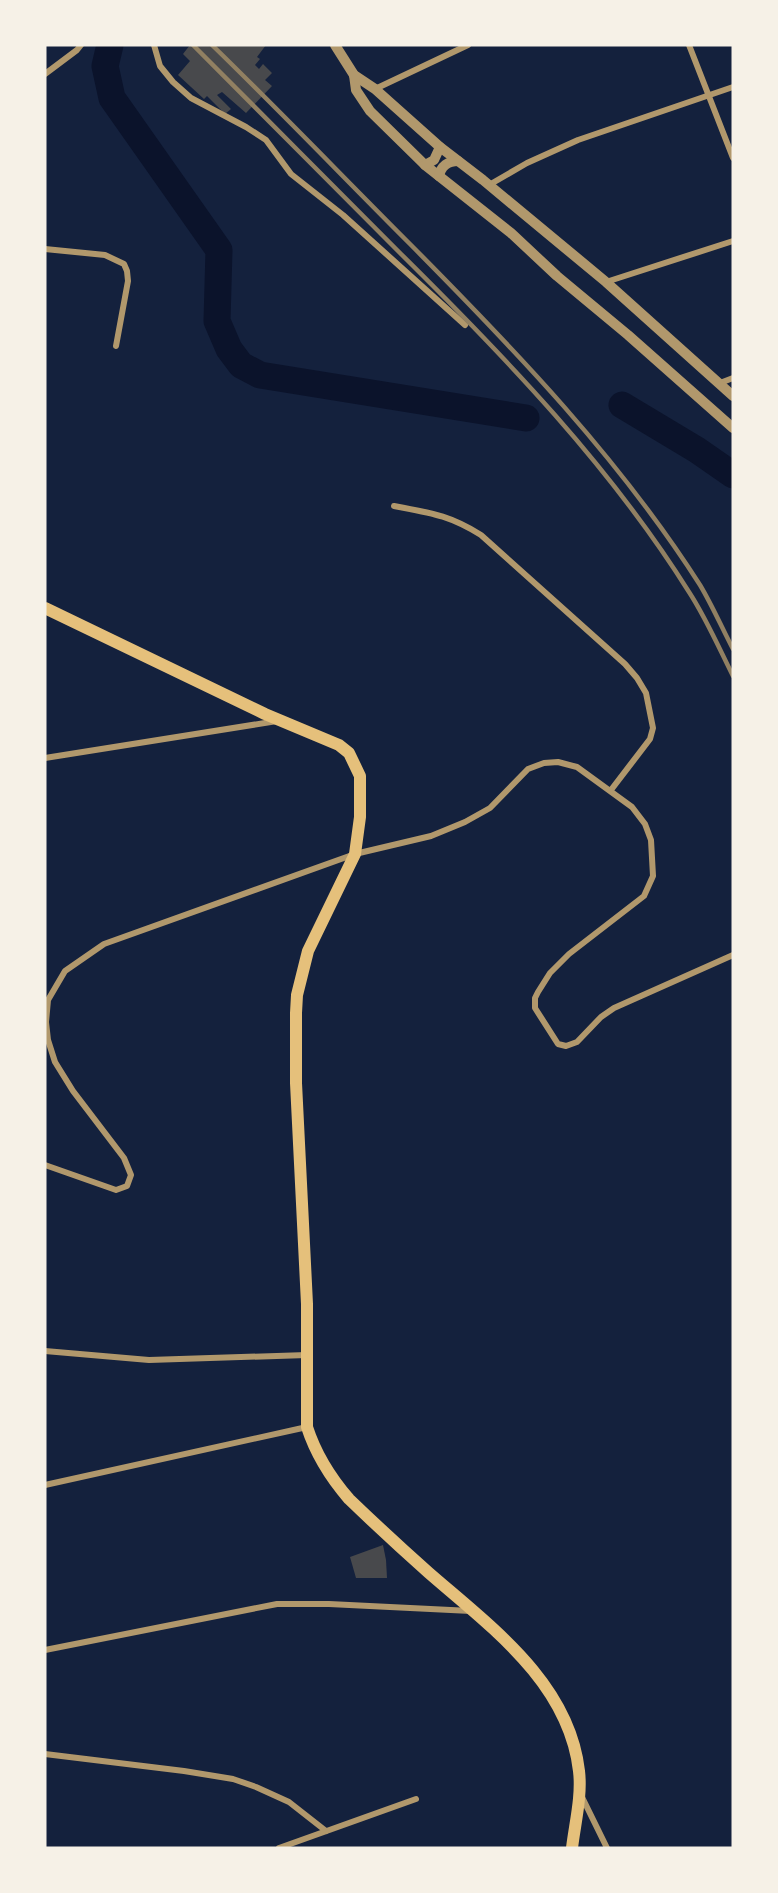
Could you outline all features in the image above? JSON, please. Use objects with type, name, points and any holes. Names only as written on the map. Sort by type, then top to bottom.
[{"type":"main road","points":[[45,608],[280,721],[339,745],[355,762],[360,776],[360,817],[355,854],[308,951],[297,995],[296,1083],[305,1253],[307,1427],[312,1444],[327,1472],[349,1499],[513,1647],[542,1680],[571,1736],[579,1773],[580,1791],[572,1848]]},
{"type":"street","points":[[45,74],[81,45]]},
{"type":"street","points":[[154,45],[160,66],[191,98],[266,140],[291,174],[343,214],[465,325]]},
{"type":"street","points":[[335,45],[354,75],[375,89],[440,147],[606,282],[733,396]]},
{"type":"street","points":[[375,89],[468,45]]},
{"type":"street","points":[[689,45],[733,158]]},
{"type":"street","points":[[354,75],[356,90],[370,111],[425,165],[512,233],[557,276],[628,334],[733,428]]},
{"type":"street","points":[[489,185],[527,163],[578,141],[733,87]]},
{"type":"street","points":[[425,165],[434,160],[440,147]]},
{"type":"street","points":[[439,176],[445,164],[458,161]]},
{"type":"street","points":[[606,282],[733,241]]},
{"type":"street","points":[[45,249],[105,255],[124,264],[128,271],[128,281],[116,346]]},
{"type":"street","points":[[719,384],[733,378]]},
{"type":"street","points":[[394,506],[459,521],[481,535],[638,678],[646,693],[653,722],[652,734],[611,790]]},
{"type":"street","points":[[45,758],[280,721]]},
{"type":"street","points":[[45,1166],[110,1189],[121,1190],[127,1186],[130,1175],[124,1158],[73,1092],[51,1051],[46,1022],[48,1000],[65,971],[104,944],[355,854],[431,836],[465,822],[490,808],[528,769],[544,763],[558,762],[577,767],[632,807],[645,824],[651,840],[653,876],[644,896],[569,954],[550,973],[534,998],[535,1008],[554,1040],[558,1044],[571,1045],[614,1008],[733,955]]},
{"type":"street","points":[[45,1351],[149,1360],[307,1355]]},
{"type":"street","points":[[45,1485],[307,1427]]},
{"type":"street","points":[[45,1650],[277,1604],[474,1611]]},
{"type":"street","points":[[45,1754],[233,1779],[256,1786],[289,1802],[326,1831]]},
{"type":"street","points":[[580,1791],[607,1848]]},
{"type":"street","points":[[279,1848],[416,1799]]},
{"type":"building","points":[[190,45],[266,45],[257,57],[260,59],[255,65],[259,69],[263,64],[272,73],[265,80],[272,86],[246,113],[222,92],[217,95],[231,109],[225,114],[207,96],[204,99],[178,75],[190,61],[183,54]]},
{"type":"building","points":[[383,1545],[387,1578],[356,1578],[350,1557]]},
{"type":"waterway","points":[[110,45],[105,66],[112,98],[219,250],[217,321],[229,349],[241,365],[260,375],[526,418]]},
{"type":"waterway","points":[[622,405],[697,450],[733,475]]},
{"type":"railway","points":[[193,45],[479,333],[591,457],[658,546],[689,592],[733,676]]},
{"type":"railway","points":[[212,45],[449,284],[564,407],[600,449],[669,538],[700,585],[733,649]]}]
